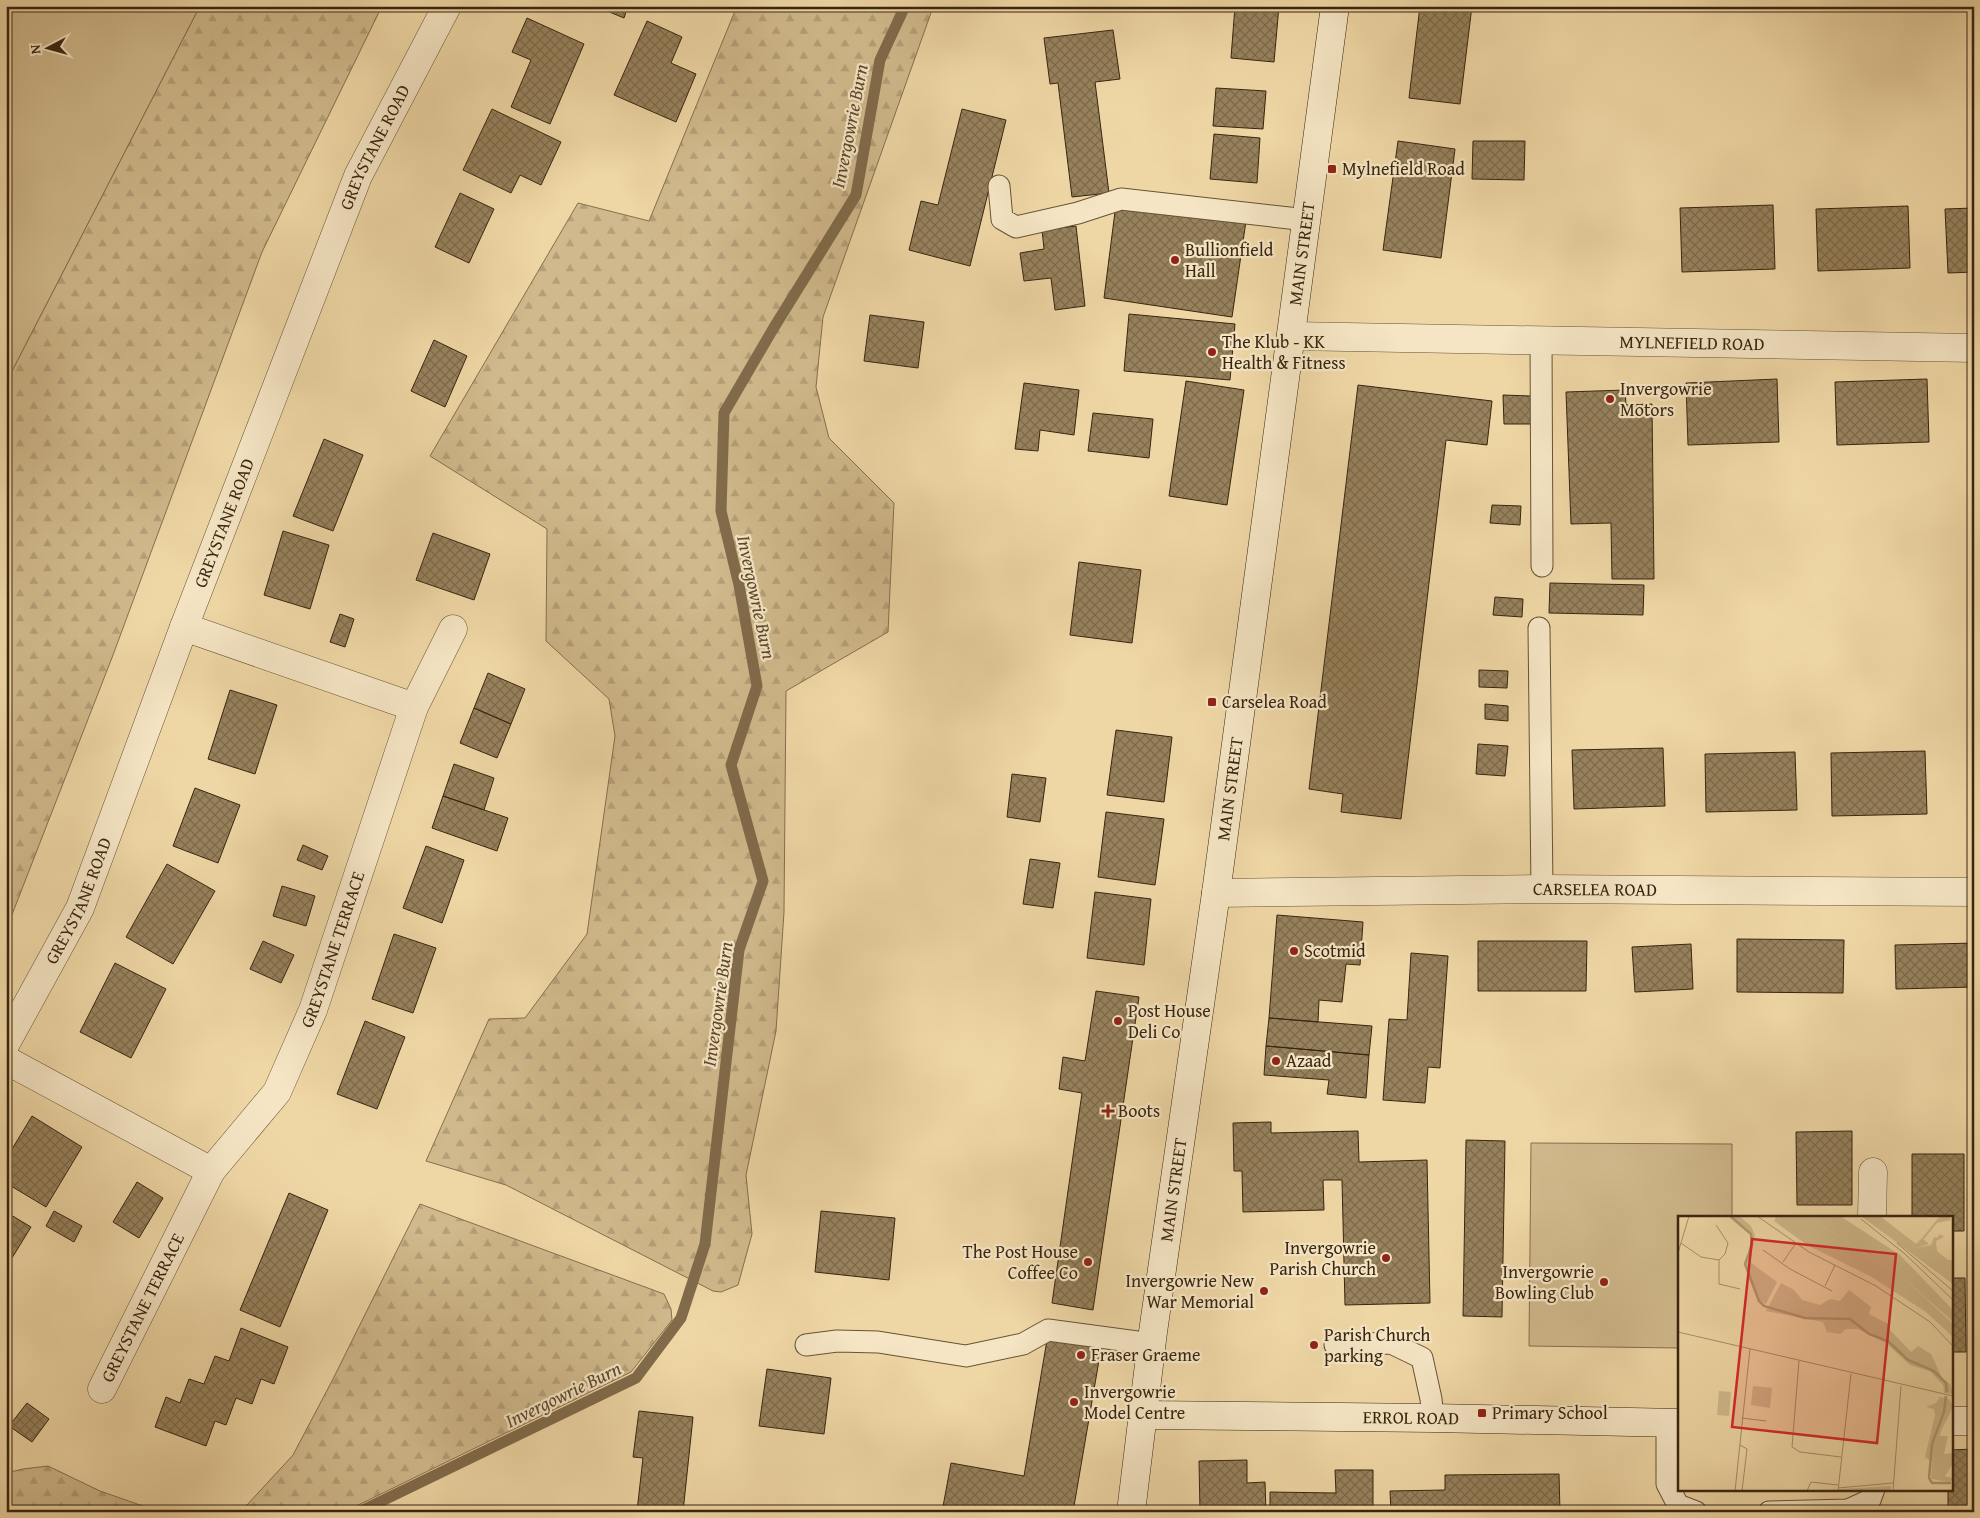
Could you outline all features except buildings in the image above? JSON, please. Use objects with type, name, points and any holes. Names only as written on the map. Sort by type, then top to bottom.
[{"type":"street","name":"GREYSTANE ROAD","points":[[6,1043],[80,908],[184,627],[358,176],[447,6]]},
{"type":"street","name":"MAIN STREET","points":[[1131,1512],[1152,1344],[1308,220],[1335,6]]},
{"type":"street","name":"MYLNEFIELD ROAD","points":[[1291,336],[1974,348]]},
{"type":"street","points":[[184,627],[414,708]]},
{"type":"street","name":"GREYSTANE TERRACE","points":[[102,1389],[211,1171],[278,1092],[313,1010],[414,708],[453,629]]},
{"type":"street","name":"CARSELEA ROAD","points":[[1216,893],[1542,889],[1974,892]]},
{"type":"street","points":[[6,1060],[211,1171]]},
{"type":"street","points":[[1872,1216],[1873,1172]]},
{"type":"street","name":"ERROL ROAD","points":[[1143,1415],[1673,1423]]},
{"type":"street","points":[[1952,1421],[1974,1421]]},
{"type":"lane","points":[[999,186],[1002,219],[1016,227],[1078,213],[1121,199],[1308,220]]},
{"type":"lane","points":[[1541,339],[1542,566]]},
{"type":"lane","points":[[1539,628],[1542,889]]},
{"type":"lane","points":[[806,1346],[837,1341],[878,1342],[966,1356],[1024,1344],[1048,1330],[1152,1344]]},
{"type":"lane","points":[[1335,1345],[1391,1343],[1422,1358],[1433,1418]]},
{"type":"lane","points":[[1673,1423],[1667,1484],[1678,1505],[1696,1512]]},
{"type":"lane","points":[[1769,1512],[1848,1510],[1872,1500]]},
{"type":"green space","points":[[6,6],[200,6],[6,383]]},
{"type":"green space","points":[[200,6],[382,6],[262,252],[113,655],[6,930],[6,383]]},
{"type":"green space","points":[[737,6],[935,6],[823,317],[816,387],[829,438],[894,503],[888,632],[786,691],[784,912],[776,1031],[746,1175],[752,1234],[738,1285],[721,1292],[713,1291],[506,1185],[426,1161],[489,1019],[525,1018],[587,934],[615,736],[609,699],[546,641],[547,529],[430,456],[578,203],[649,221]]},
{"type":"green space","name":"Invergowrie Bowling Club","points":[[1531,1143],[1732,1144],[1732,1216],[1678,1216],[1678,1348],[1529,1346]]},
{"type":"green space","points":[[420,1204],[664,1294],[671,1309],[672,1320],[631,1372],[344,1512],[219,1512],[246,1506],[293,1455]]},
{"type":"green space","points":[[48,1466],[100,1491],[160,1512],[75,1512],[55,1507],[6,1510],[6,1473]]},
{"type":"waterway","name":"Invergowrie Burn","points":[[359,1512],[636,1378],[681,1318],[705,1244],[739,950],[763,881],[731,765],[757,686],[739,585],[721,511],[724,413],[773,329],[856,195],[880,60],[905,6]]},
{"type":"waterway","name":"Invergowrie Burn","points":[[31,1512],[67,1512]]},
{"type":"place","name":"Mylnefield Road","points":[[1332,169]]},
{"type":"place","name":"Bullionfield Hall","points":[[1175,260]]},
{"type":"place","name":"The Klub - KK Health & Fitness","points":[[1212,352]]},
{"type":"place","name":"Invergowrie Motors","points":[[1610,399]]},
{"type":"place","name":"Carselea Road","points":[[1212,702]]},
{"type":"place","name":"Scotmid","points":[[1294,951]]},
{"type":"place","name":"Post House Deli Co","points":[[1118,1021]]},
{"type":"place","name":"Azaad","points":[[1276,1061]]},
{"type":"place","name":"Boots","points":[[1108,1111]]},
{"type":"place","name":"Invergowrie Parish Church","points":[[1386,1258]]},
{"type":"place","name":"The Post House Coffee Co","points":[[1088,1262]]},
{"type":"place","name":"Invergowrie Bowling Club","points":[[1604,1282]]},
{"type":"place","name":"Invergowrie New War Memorial","points":[[1264,1291]]},
{"type":"place","name":"Parish Church parking","points":[[1314,1345]]},
{"type":"place","name":"Fraser Graeme","points":[[1081,1355]]},
{"type":"place","name":"Invergowrie Model Centre","points":[[1074,1402]]},
{"type":"place","name":"Primary School","points":[[1482,1413]]}]
